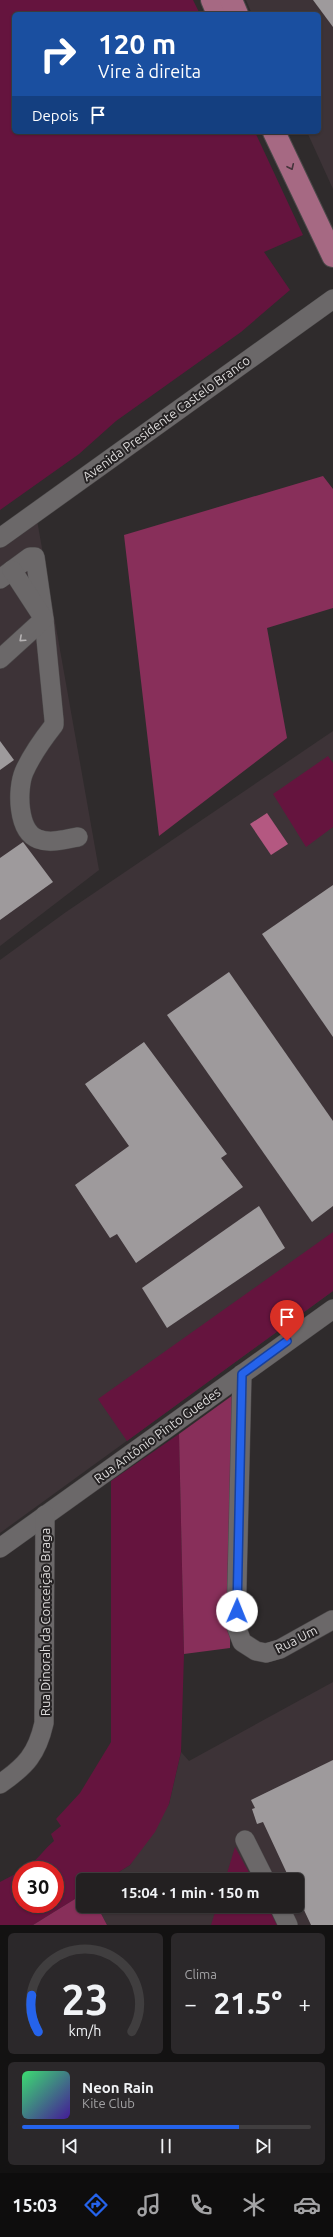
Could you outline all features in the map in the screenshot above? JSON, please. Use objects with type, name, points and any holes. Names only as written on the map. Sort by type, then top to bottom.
[{"type":"main road","points":[[212,0],[217,12]]},
{"type":"main road","points":[[230,0],[236,12]]},
{"type":"main road","points":[[275,134],[333,256]]},
{"type":"main road","points":[[292,134],[333,224]]},
{"type":"street","name":"Avenida Presidente Castelo Branco","points":[[0,538],[333,299]]},
{"type":"street","points":[[44,619],[6,575],[30,557],[35,557],[44,619],[54,725],[24,772],[20,796],[22,817],[29,832],[36,838],[56,841],[78,837]]},
{"type":"street","points":[[0,659],[44,619]]},
{"type":"street","name":"Rua Antônio Pinto Guedes","points":[[0,1548],[333,1309]]},
{"type":"street","name":"Rua Um","points":[[242,1374],[236,1626],[242,1642],[256,1651],[266,1653],[280,1649],[332,1620]]},
{"type":"street","name":"Rua Dinorah da Conceição Braga","points":[[0,1784],[30,1759],[39,1743],[44,1723],[45,1515]]},
{"type":"street","points":[[245,1840],[262,1873]]},
{"type":"street","points":[[282,1913],[288,1925]]},
{"type":"shaded area","points":[[0,0],[193,0],[199,12],[12,12],[12,134],[256,134],[303,235],[264,252],[290,290],[241,332],[116,421],[79,454],[0,510]]},
{"type":"shaded area","points":[[246,0],[333,0],[333,189],[308,134],[321,134],[321,12],[251,12]]},
{"type":"shaded area","points":[[323,476],[333,489],[333,608],[267,628],[287,738],[159,836],[124,535]]},
{"type":"shaded area","points":[[37,520],[99,870],[0,946],[0,547]]},
{"type":"shaded area","points":[[333,731],[333,1291],[0,1533],[0,960],[66,912]]},
{"type":"shaded area","points":[[328,756],[333,763],[333,827],[306,847],[273,794]]},
{"type":"shaded area","points":[[267,813],[288,844],[271,855],[250,824]]},
{"type":"shaded area","points":[[333,1232],[333,1291],[127,1441],[98,1399]]},
{"type":"shaded area","points":[[233,1395],[230,1648],[184,1654],[179,1434]]},
{"type":"shaded area","points":[[179,1434],[184,1654],[181,1752],[169,1804],[155,1832],[130,1865],[117,1873],[76,1873],[76,1898],[64,1906],[64,1861],[34,1861],[54,1841],[51,1834],[61,1826],[56,1819],[80,1793],[111,1742],[111,1481]]},
{"type":"shaded area","points":[[333,1682],[333,1925],[107,1925],[101,1913],[304,1913],[304,1873],[117,1873],[130,1865],[169,1804],[181,1752],[189,1761]]},
{"type":"shaded area","points":[[235,1847],[249,1873],[227,1873]]},
{"type":"shaded area","points":[[12,1876],[12,1913],[52,1913],[33,1925],[0,1925],[0,1882]]},
{"type":"shaded area","points":[[76,1898],[76,1913],[101,1913],[107,1925],[33,1925],[52,1913],[64,1913],[64,1906]]},
{"type":"shaded area","points":[[215,1913],[271,1913],[277,1925],[211,1925]]},
{"type":"building","points":[[313,0],[333,0],[333,27]]},
{"type":"building","points":[[0,741],[14,760],[0,770]]},
{"type":"building","points":[[23,842],[53,882],[0,920],[0,858]]},
{"type":"building","points":[[333,885],[333,1037],[262,934]]},
{"type":"building","points":[[229,972],[333,1121],[333,1206],[312,1222],[167,1015]]},
{"type":"building","points":[[144,1042],[227,1154],[221,1158],[243,1187],[136,1263],[117,1234],[110,1238],[75,1185],[129,1146],[85,1084]]},
{"type":"building","points":[[259,1206],[285,1248],[167,1328],[142,1288]]},
{"type":"building","points":[[333,1760],[333,1925],[311,1925],[304,1910],[304,1873],[287,1873],[263,1822],[257,1824],[252,1809],[255,1808],[251,1800]]},
{"type":"route","points":[[237,1611],[242,1374],[287,1341]]}]
